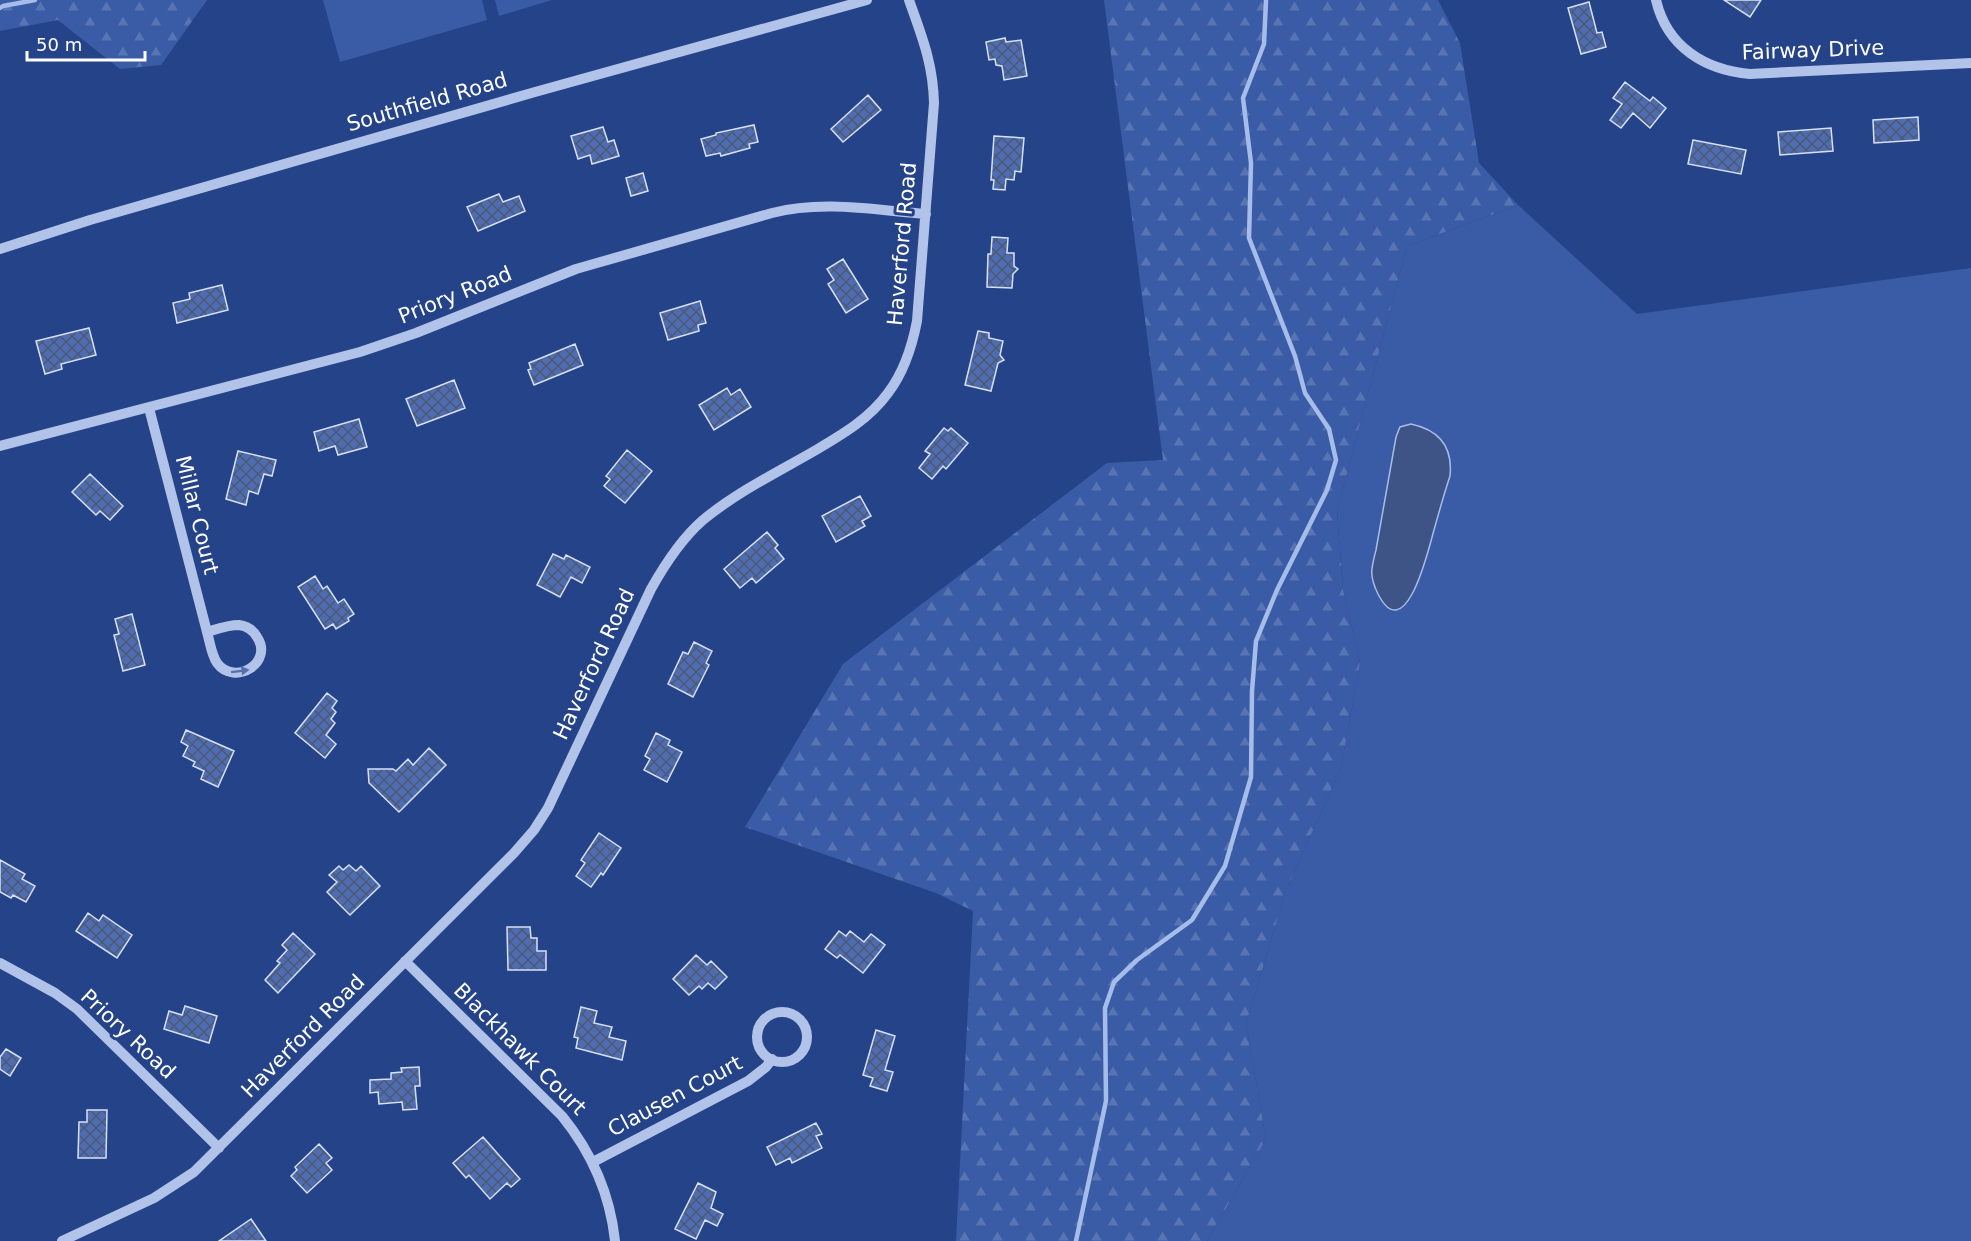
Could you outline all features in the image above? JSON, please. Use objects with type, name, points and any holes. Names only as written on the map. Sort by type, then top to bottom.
[{"type":"street","name":"Southfield Road","points":[[0,249],[90,220],[490,105],[867,0]]},
{"type":"street","name":"Haverford Road","points":[[62,1241],[169,1190],[194,1172],[514,853],[534,830],[553,797],[651,589],[666,562],[683,541],[726,502],[851,429],[889,393],[902,371],[916,330],[926,214],[933,81],[929,56],[909,0]]},
{"type":"street","name":"Fairway Drive","points":[[1656,0],[1667,28],[1678,43],[1702,61],[1730,72],[1750,74],[1971,63]]},
{"type":"street","name":"Priory Road","points":[[0,446],[360,352],[416,333],[576,269],[796,207],[819,205],[926,214]]},
{"type":"street","name":"Millar Court","points":[[149,408],[207,632],[214,657],[224,670],[239,673],[249,670],[261,655],[260,641],[248,628],[241,625],[207,632]]},
{"type":"street","name":"Blackhawk Court","points":[[405,962],[562,1116],[579,1137],[606,1192],[615,1241]]},
{"type":"street","name":"Priory Road","points":[[0,963],[55,993],[77,1009],[219,1148]]},
{"type":"street","name":"Clausen Court","points":[[778,1012],[787,1012],[797,1017],[805,1028],[807,1037],[804,1048],[798,1056],[791,1060],[780,1062],[772,1059],[760,1050],[757,1038],[759,1025],[765,1018],[778,1012]]},
{"type":"street","name":"Clausen Court","points":[[593,1162],[748,1081],[766,1067],[772,1059]]},
{"type":"green space","points":[[0,0],[207,0],[161,65],[120,69],[58,20],[0,31]]},
{"type":"green space","points":[[323,0],[482,0],[487,20],[340,62]]},
{"type":"green space","points":[[495,0],[552,0],[499,16]]},
{"type":"green space","points":[[1104,0],[1438,0],[1460,43],[1479,163],[1518,205],[1407,246],[1337,511],[1343,589],[1360,663],[1341,768],[1286,890],[1246,1024],[1266,1139],[1207,1241],[956,1241],[973,911],[936,893],[745,827],[843,664],[1107,463],[1163,460]]},
{"type":"green space","points":[[1518,205],[1637,314],[1971,268],[1971,1241],[1207,1241],[1266,1139],[1246,1024],[1286,890],[1341,768],[1360,663],[1343,589],[1337,511],[1407,246]]},
{"type":"shaded area","points":[[1411,424],[1429,431],[1442,441],[1449,456],[1450,476],[1415,589],[1407,602],[1398,610],[1388,608],[1378,594],[1373,582],[1372,568],[1396,437],[1400,427]]},
{"type":"building","points":[[1724,0],[1761,0],[1750,17]]},
{"type":"building","points":[[1589,2],[1597,33],[1602,32],[1606,47],[1581,54],[1568,8]]},
{"type":"building","points":[[1005,38],[1006,42],[1021,40],[1027,76],[1004,80],[1002,66],[996,65],[995,59],[989,60],[986,42]]},
{"type":"building","points":[[1625,82],[1650,101],[1653,97],[1666,108],[1650,128],[1633,113],[1621,128],[1610,120],[1622,104],[1613,98]]},
{"type":"building","points":[[868,95],[881,110],[843,142],[831,129]]},
{"type":"building","points":[[1918,117],[1919,140],[1874,143],[1873,120]]},
{"type":"building","points":[[754,125],[758,142],[749,144],[750,148],[721,156],[720,153],[706,156],[701,139],[716,135],[716,133]]},
{"type":"building","points":[[603,127],[608,142],[614,140],[619,156],[592,164],[590,155],[578,159],[571,136]]},
{"type":"building","points":[[1831,128],[1833,151],[1780,155],[1778,132]]},
{"type":"building","points":[[994,136],[1024,138],[1021,172],[1015,171],[1014,180],[1006,179],[1005,190],[993,189],[994,180],[991,180]]},
{"type":"building","points":[[1693,140],[1746,150],[1741,174],[1688,164]]},
{"type":"building","points":[[643,173],[648,191],[631,196],[626,178]]},
{"type":"building","points":[[499,194],[503,202],[519,196],[525,211],[478,231],[467,207]]},
{"type":"building","points":[[992,237],[1008,238],[1007,253],[1014,253],[1014,266],[1018,269],[1013,274],[1012,288],[987,287],[988,254],[991,254]]},
{"type":"building","points":[[843,259],[868,299],[846,313],[828,284],[834,280],[827,269]]},
{"type":"building","points":[[222,285],[228,310],[177,323],[173,303],[190,299],[189,293]]},
{"type":"building","points":[[700,301],[706,323],[698,325],[699,331],[668,340],[660,313]]},
{"type":"building","points":[[89,328],[96,355],[61,364],[62,369],[45,374],[36,341]]},
{"type":"building","points":[[978,331],[989,333],[989,338],[1003,341],[1000,355],[1004,360],[998,363],[991,391],[965,385]]},
{"type":"building","points":[[575,344],[583,365],[534,385],[528,370],[531,369],[529,363]]},
{"type":"building","points":[[454,380],[465,408],[417,426],[406,399]]},
{"type":"building","points":[[727,388],[731,395],[740,389],[751,407],[714,430],[699,405]]},
{"type":"building","points":[[359,419],[367,447],[338,455],[335,446],[319,451],[314,432]]},
{"type":"building","points":[[944,428],[948,431],[951,428],[968,443],[946,469],[943,466],[932,479],[919,468],[930,454],[925,451]]},
{"type":"building","points":[[627,450],[652,471],[625,503],[604,486],[610,479],[606,476]]},
{"type":"building","points":[[238,451],[276,460],[272,476],[264,474],[258,494],[249,491],[246,505],[226,499]]},
{"type":"building","points":[[90,474],[123,506],[110,520],[100,511],[96,515],[72,492]]},
{"type":"building","points":[[860,496],[871,516],[862,521],[865,526],[836,542],[822,516]]},
{"type":"building","points":[[767,532],[778,545],[775,548],[784,559],[756,583],[752,578],[740,588],[724,569]]},
{"type":"building","points":[[553,554],[564,559],[566,555],[590,567],[582,583],[571,577],[560,597],[537,585]]},
{"type":"building","points":[[315,576],[323,589],[327,586],[338,603],[344,599],[354,614],[348,618],[349,621],[336,629],[333,624],[325,629],[298,587]]},
{"type":"building","points":[[132,614],[145,665],[123,671],[114,635],[119,634],[115,619]]},
{"type":"building","points":[[694,642],[712,651],[706,663],[709,665],[693,697],[668,684],[683,652],[688,654]]},
{"type":"building","points":[[327,693],[337,701],[332,708],[336,712],[331,719],[335,723],[326,735],[336,744],[325,758],[295,733]]},
{"type":"building","points":[[186,730],[234,751],[218,787],[201,779],[204,771],[193,766],[195,762],[183,756],[188,746],[181,742]]},
{"type":"building","points":[[656,733],[670,740],[668,745],[682,752],[667,782],[644,770],[650,759],[645,756]]},
{"type":"building","points":[[429,748],[446,765],[399,812],[369,783],[368,769],[396,771],[408,759],[413,765]]},
{"type":"building","points":[[599,833],[621,848],[603,875],[601,873],[591,887],[576,876],[585,863],[581,860]]},
{"type":"building","points":[[0,860],[25,874],[22,879],[35,886],[26,902],[13,895],[11,898],[0,892]]},
{"type":"building","points":[[349,865],[356,871],[361,866],[380,886],[350,915],[327,892],[337,882],[329,875],[339,866],[343,870]]},
{"type":"building","points":[[88,913],[99,921],[103,915],[132,935],[117,958],[76,931]]},
{"type":"building","points":[[507,927],[530,927],[531,938],[537,938],[537,951],[546,951],[546,970],[508,970]]},
{"type":"building","points":[[839,931],[846,936],[850,931],[864,942],[871,934],[885,945],[863,973],[840,955],[837,958],[825,949]]},
{"type":"building","points":[[293,933],[315,954],[278,993],[265,980],[280,963],[277,961],[287,950],[282,945]]},
{"type":"building","points":[[696,955],[707,965],[711,961],[727,977],[715,989],[708,983],[702,989],[699,986],[689,995],[673,979]]},
{"type":"building","points":[[185,1006],[217,1016],[209,1043],[164,1029],[169,1011],[182,1015]]},
{"type":"building","points":[[581,1007],[597,1011],[594,1023],[612,1027],[609,1037],[626,1041],[622,1060],[576,1048],[578,1038],[574,1037]]},
{"type":"building","points":[[876,1030],[895,1036],[885,1070],[893,1072],[887,1091],[870,1086],[873,1078],[863,1075]]},
{"type":"building","points":[[6,1049],[21,1058],[10,1076],[0,1069],[0,1057]]},
{"type":"building","points":[[419,1067],[420,1086],[415,1086],[417,1109],[403,1110],[402,1102],[379,1104],[378,1092],[370,1093],[370,1080],[391,1079],[391,1073],[402,1072],[401,1068]]},
{"type":"building","points":[[87,1110],[107,1110],[106,1158],[78,1158],[79,1122],[87,1122]]},
{"type":"building","points":[[816,1123],[822,1134],[816,1136],[822,1148],[792,1163],[790,1158],[776,1165],[767,1147]]},
{"type":"building","points":[[483,1137],[520,1179],[511,1187],[507,1183],[490,1199],[469,1175],[466,1178],[453,1163]]},
{"type":"building","points":[[319,1144],[332,1158],[326,1163],[332,1170],[307,1193],[291,1176],[297,1170],[295,1167]]},
{"type":"building","points":[[698,1183],[716,1192],[711,1208],[723,1214],[717,1226],[705,1220],[696,1239],[675,1229]]},
{"type":"building","points":[[251,1219],[266,1241],[219,1241]]},
{"type":"waterway","points":[[0,8],[35,0]]},
{"type":"waterway","points":[[1076,1241],[1106,1101],[1105,1008],[1114,982],[1137,960],[1192,920],[1225,866],[1251,777],[1252,691],[1256,641],[1277,590],[1327,490],[1336,460],[1329,429],[1305,393],[1295,356],[1249,238],[1251,163],[1243,98],[1264,44],[1266,0]]}]
